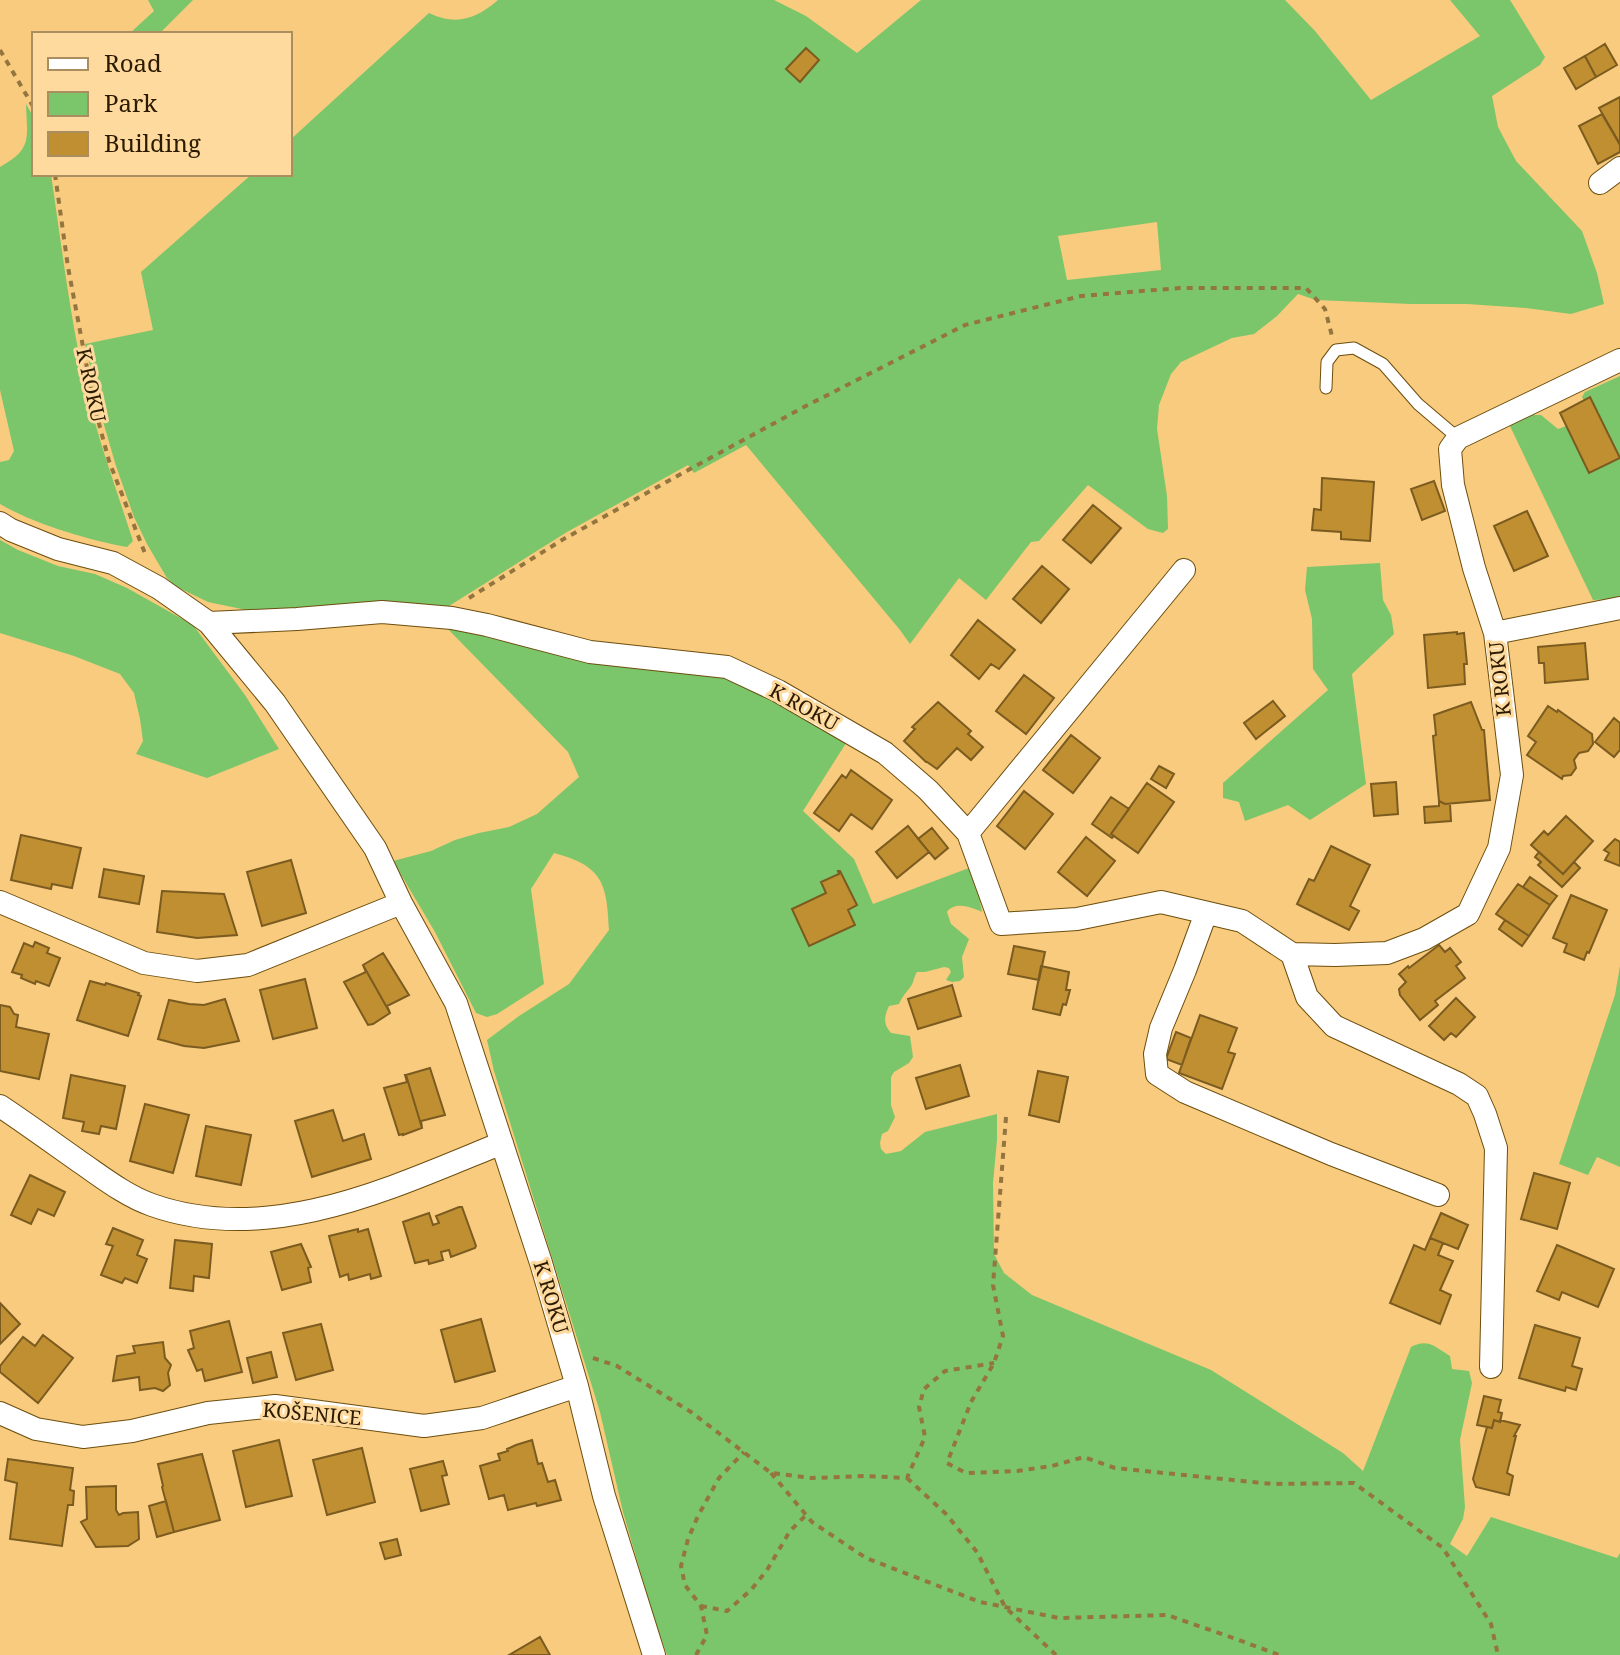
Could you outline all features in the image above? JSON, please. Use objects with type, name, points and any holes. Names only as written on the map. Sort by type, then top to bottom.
[{"type":"street","points":[[1600,183],[1620,168]]},
{"type":"street","points":[[1458,438],[1620,360]]},
{"type":"street","name":"K ROKU","points":[[209,623],[382,612],[452,618],[590,652],[727,667],[778,691],[885,753],[928,790],[968,833],[1001,924],[1077,919],[1161,902],[1242,921],[1292,954],[1387,953],[1424,939],[1468,914],[1499,848],[1512,775],[1495,633],[1474,568],[1453,485],[1450,449],[1458,438]]},
{"type":"street","name":"K ROKU","points":[[0,523],[58,549],[113,563],[159,588],[209,623],[275,703],[375,848],[401,903],[456,1003],[541,1263],[577,1386],[604,1496],[654,1655]]},
{"type":"street","points":[[968,833],[1184,570]]},
{"type":"street","points":[[1495,633],[1620,608]]},
{"type":"street","points":[[0,902],[144,963],[197,971],[248,965],[401,903]]},
{"type":"street","points":[[1206,913],[1161,1028],[1155,1054],[1157,1074],[1185,1092],[1438,1195]]},
{"type":"street","points":[[1292,954],[1307,997],[1334,1026],[1459,1084],[1477,1096],[1496,1148],[1491,1367]]},
{"type":"street","points":[[0,1106],[114,1185],[151,1205],[200,1218],[262,1220],[316,1210],[407,1181],[502,1143]]},
{"type":"street","name":"KOŠENICE","points":[[0,1413],[36,1429],[83,1437],[132,1431],[208,1413],[275,1406],[424,1426],[482,1418],[577,1386]]},
{"type":"lane","points":[[1326,388],[1327,362],[1336,350],[1354,348],[1383,364],[1418,404],[1458,438]]},
{"type":"path","points":[[0,50],[32,105]]},
{"type":"path","name":"K ROKU","points":[[55,176],[68,267],[94,405],[109,461],[159,588]]},
{"type":"path","points":[[452,618],[462,602],[562,540],[802,408],[965,325],[1081,296],[1180,288],[1306,288],[1325,309],[1336,350]]},
{"type":"path","points":[[1006,1117],[993,1285],[1003,1336],[994,1363],[971,1402],[947,1463],[966,1473],[1017,1471],[1084,1457],[1115,1468],[1272,1484],[1354,1483],[1443,1548],[1491,1624],[1498,1655]]},
{"type":"path","points":[[590,1358],[617,1366],[691,1412],[771,1473],[812,1522],[866,1558],[980,1602],[1059,1618],[1167,1615],[1279,1655]]},
{"type":"path","points":[[907,1478],[925,1437],[919,1407],[924,1389],[945,1371],[994,1363]]},
{"type":"path","points":[[696,1655],[707,1635],[701,1606],[685,1585],[681,1566],[688,1539],[719,1478],[744,1452]]},
{"type":"path","points":[[771,1473],[812,1478],[907,1478],[946,1514],[977,1552],[1005,1607],[1056,1655]]},
{"type":"path","points":[[701,1606],[727,1611],[751,1590],[790,1531],[806,1515]]},
{"type":"green space","points":[[148,0],[193,0],[161,32],[131,32],[154,11]]},
{"type":"green space","points":[[498,0],[774,0],[806,16],[857,53],[921,0],[1285,0],[1315,31],[1371,100],[1480,36],[1450,0],[1510,0],[1545,57],[1540,65],[1492,96],[1498,127],[1516,161],[1582,231],[1604,304],[1571,314],[1467,304],[1316,300],[1298,294],[1254,334],[1232,338],[1181,362],[1171,374],[1159,405],[1157,429],[1167,496],[1168,529],[1163,533],[1148,529],[1088,485],[1039,541],[1031,542],[986,600],[959,578],[910,644],[746,445],[694,473],[688,465],[567,532],[449,606],[256,612],[208,602],[175,586],[167,578],[134,517],[100,411],[85,344],[153,330],[141,272],[250,176],[292,176],[292,138],[429,13],[457,20],[474,16]],"holes":[[[1157,222],[1161,270],[1067,280],[1058,236]]]},
{"type":"green space","points":[[26,104],[32,114],[32,176],[51,176],[83,372],[99,436],[133,541],[127,547],[62,530],[0,504],[0,462],[9,460],[14,451],[0,390],[0,167],[23,148],[27,126]]},
{"type":"green space","points":[[1620,376],[1620,597],[1593,600],[1509,424],[1526,415],[1541,415],[1558,429],[1599,414],[1593,404],[1582,397],[1585,392]]},
{"type":"green space","points":[[0,540],[58,566],[95,574],[127,588],[193,625],[245,695],[279,749],[207,778],[136,754],[143,741],[140,719],[134,693],[120,674],[0,633]]},
{"type":"green space","points":[[1380,563],[1383,600],[1391,615],[1394,634],[1352,674],[1366,784],[1310,820],[1288,805],[1245,821],[1239,802],[1223,798],[1223,783],[1328,690],[1313,669],[1312,619],[1305,590],[1307,567]]},
{"type":"green space","points":[[443,624],[741,680],[848,740],[803,811],[854,859],[873,904],[969,868],[976,880],[982,912],[959,906],[947,912],[951,924],[969,939],[962,957],[964,977],[960,981],[946,980],[951,972],[944,967],[917,972],[899,1004],[889,1006],[885,1017],[887,1027],[891,1033],[910,1036],[913,1057],[891,1077],[891,1105],[895,1117],[888,1131],[882,1134],[881,1149],[886,1154],[901,1151],[925,1132],[997,1114],[993,1183],[994,1254],[1004,1273],[1032,1295],[1211,1370],[1343,1453],[1363,1471],[1411,1347],[1427,1344],[1450,1356],[1452,1369],[1469,1371],[1472,1383],[1460,1440],[1465,1507],[1463,1519],[1450,1544],[1467,1556],[1491,1517],[1617,1558],[1620,1553],[1620,1655],[667,1655],[623,1512],[600,1412],[487,1040],[569,984],[609,930],[606,900],[599,878],[592,870],[554,853],[531,889],[544,984],[497,1014],[487,1017],[476,1013],[435,932],[393,861],[431,851],[455,840],[509,827],[537,814],[579,777],[568,752]]},
{"type":"green space","points":[[1620,966],[1620,1167],[1597,1157],[1588,1175],[1559,1164],[1615,995]]},
{"type":"building","points":[[1605,44],[1617,65],[1596,77],[1585,56]]},
{"type":"building","points":[[806,48],[819,60],[800,82],[786,69]]},
{"type":"building","points":[[1585,56],[1596,77],[1576,89],[1564,68]]},
{"type":"building","points":[[1620,97],[1620,144],[1599,108]]},
{"type":"building","points":[[1602,114],[1620,145],[1620,152],[1598,164],[1579,126]]},
{"type":"building","points":[[1590,397],[1620,458],[1589,473],[1560,413]]},
{"type":"building","points":[[1322,478],[1374,482],[1370,541],[1341,539],[1341,532],[1312,530],[1314,509],[1321,510]]},
{"type":"building","points":[[1434,481],[1445,511],[1422,520],[1411,489]]},
{"type":"building","points":[[1093,505],[1121,528],[1091,563],[1063,540]]},
{"type":"building","points":[[1527,511],[1548,556],[1514,571],[1494,526]]},
{"type":"building","points":[[1042,566],[1069,589],[1041,623],[1013,599]]},
{"type":"building","points":[[978,620],[1015,650],[999,669],[991,664],[979,679],[951,655]]},
{"type":"building","points":[[1464,633],[1465,684],[1428,688],[1424,635]]},
{"type":"building","points":[[1585,643],[1588,679],[1545,683],[1544,663],[1539,663],[1538,647]]},
{"type":"building","points":[[1024,675],[1054,698],[1026,734],[996,711]]},
{"type":"building","points":[[1273,701],[1285,716],[1256,739],[1244,723]]},
{"type":"building","points":[[938,702],[971,731],[968,734],[983,747],[971,760],[957,748],[937,769],[904,741],[915,729],[912,727]]},
{"type":"building","points":[[1471,702],[1484,730],[1490,800],[1445,804],[1439,801],[1434,715]]},
{"type":"building","points":[[1548,706],[1592,734],[1593,744],[1588,751],[1579,753],[1574,760],[1576,768],[1571,775],[1562,779],[1527,755],[1536,742],[1528,736]]},
{"type":"building","points":[[1614,718],[1620,723],[1620,750],[1614,757],[1595,742]]},
{"type":"building","points":[[1071,735],[1100,758],[1073,793],[1043,770]]},
{"type":"building","points":[[1159,766],[1174,774],[1166,788],[1151,779]]},
{"type":"building","points":[[851,770],[892,800],[872,829],[851,814],[839,831],[814,813],[842,775],[846,778]]},
{"type":"building","points":[[1396,782],[1398,814],[1374,816],[1371,784]]},
{"type":"building","points":[[1147,783],[1174,802],[1138,853],[1111,834]]},
{"type":"building","points":[[1024,791],[1053,814],[1025,849],[997,826]]},
{"type":"building","points":[[1111,797],[1129,809],[1111,834],[1114,836],[1112,838],[1092,824]]},
{"type":"building","points":[[1439,801],[1450,804],[1451,821],[1425,823],[1424,807],[1439,806]]},
{"type":"building","points":[[1566,816],[1593,841],[1563,874],[1531,845],[1544,831],[1548,835]]},
{"type":"building","points":[[908,826],[929,852],[897,878],[876,852]]},
{"type":"building","points":[[932,828],[948,848],[935,859],[918,839]]},
{"type":"building","points":[[21,835],[81,848],[72,888],[52,884],[51,889],[11,880]]},
{"type":"building","points":[[1086,837],[1115,861],[1087,896],[1058,872]]},
{"type":"building","points":[[1615,839],[1620,842],[1620,866],[1605,860],[1609,853],[1604,850]]},
{"type":"building","points":[[1331,846],[1370,865],[1350,906],[1359,911],[1349,930],[1297,904],[1309,879],[1314,881]]},
{"type":"building","points":[[1539,852],[1563,874],[1574,862],[1580,868],[1562,887],[1538,865],[1541,862],[1535,857]]},
{"type":"building","points":[[291,860],[306,913],[262,926],[247,872]]},
{"type":"building","points":[[104,869],[144,876],[139,904],[99,897]]},
{"type":"building","points":[[838,871],[857,905],[848,910],[855,925],[809,946],[792,909],[826,893],[821,882],[839,874]]},
{"type":"building","points":[[1530,877],[1557,896],[1550,905],[1523,887]]},
{"type":"building","points":[[1518,884],[1550,905],[1529,936],[1496,914]]},
{"type":"building","points":[[162,891],[224,894],[237,935],[197,938],[157,932]]},
{"type":"building","points":[[1571,895],[1607,910],[1584,960],[1564,952],[1567,944],[1553,938]]},
{"type":"building","points":[[1505,920],[1529,936],[1522,946],[1499,929]]},
{"type":"building","points":[[35,942],[49,948],[47,953],[60,958],[49,986],[36,981],[35,984],[12,972],[24,943],[33,947]]},
{"type":"building","points":[[1439,945],[1445,952],[1450,948],[1461,962],[1456,966],[1465,978],[1435,1001],[1438,1005],[1420,1020],[1400,995],[1399,989],[1406,982],[1399,974]]},
{"type":"building","points":[[1014,946],[1045,952],[1039,980],[1008,974]]},
{"type":"building","points":[[383,953],[409,995],[387,1006],[390,1013],[363,965]]},
{"type":"building","points":[[363,965],[390,1013],[368,1025],[344,982],[366,972]]},
{"type":"building","points":[[1041,966],[1069,972],[1066,990],[1070,990],[1060,1015],[1033,1009]]},
{"type":"building","points":[[305,979],[317,1028],[273,1039],[260,990]]},
{"type":"building","points":[[90,981],[139,993],[141,996],[128,1036],[77,1020]]},
{"type":"building","points":[[952,985],[961,1016],[918,1029],[908,999]]},
{"type":"building","points":[[1456,998],[1475,1017],[1456,1037],[1451,1033],[1444,1040],[1429,1026]]},
{"type":"building","points":[[225,999],[239,1041],[204,1048],[158,1039],[169,1000],[204,1005]]},
{"type":"building","points":[[0,1005],[10,1007],[18,1015],[16,1027],[49,1034],[39,1079],[0,1071]]},
{"type":"building","points":[[1200,1015],[1237,1028],[1228,1052],[1235,1054],[1222,1089],[1179,1073]]},
{"type":"building","points":[[1176,1032],[1191,1038],[1182,1065],[1166,1059]]},
{"type":"building","points":[[960,1065],[969,1096],[926,1109],[916,1078]]},
{"type":"building","points":[[430,1068],[445,1115],[421,1121],[422,1128],[406,1075]]},
{"type":"building","points":[[1038,1071],[1068,1077],[1059,1122],[1029,1115]]},
{"type":"building","points":[[71,1075],[125,1086],[116,1129],[101,1126],[99,1134],[82,1131],[84,1122],[63,1118]]},
{"type":"building","points":[[405,1075],[422,1128],[399,1135],[384,1088],[407,1082]]},
{"type":"building","points":[[145,1104],[189,1115],[173,1173],[130,1161]]},
{"type":"building","points":[[333,1110],[343,1141],[364,1134],[371,1159],[312,1177],[295,1121]]},
{"type":"building","points":[[206,1126],[251,1135],[241,1185],[196,1176]]},
{"type":"building","points":[[1534,1173],[1570,1183],[1557,1229],[1521,1219]]},
{"type":"building","points":[[30,1175],[65,1192],[54,1216],[38,1209],[31,1224],[11,1215]]},
{"type":"building","points":[[462,1207],[475,1248],[451,1257],[449,1250],[441,1252],[443,1260],[429,1264],[428,1260],[415,1263],[403,1222],[429,1213],[433,1225],[439,1223],[436,1216]]},
{"type":"building","points":[[1441,1213],[1468,1225],[1458,1249],[1430,1238]]},
{"type":"building","points":[[113,1228],[143,1240],[137,1255],[147,1259],[137,1283],[125,1278],[122,1283],[101,1275],[113,1246],[106,1244]]},
{"type":"building","points":[[358,1229],[358,1232],[368,1229],[381,1276],[371,1279],[370,1274],[349,1280],[348,1274],[340,1277],[329,1236]]},
{"type":"building","points":[[1430,1238],[1443,1243],[1438,1255],[1453,1261],[1440,1290],[1451,1295],[1440,1324],[1390,1303],[1414,1245],[1425,1250]]},
{"type":"building","points":[[175,1240],[212,1244],[209,1278],[194,1276],[193,1291],[170,1288]]},
{"type":"building","points":[[301,1244],[311,1267],[308,1268],[311,1282],[282,1290],[271,1252]]},
{"type":"building","points":[[1557,1245],[1614,1269],[1598,1307],[1562,1292],[1559,1300],[1537,1291]]},
{"type":"building","points":[[0,1303],[20,1324],[0,1344]]},
{"type":"building","points":[[481,1319],[495,1371],[455,1382],[441,1330]]},
{"type":"building","points":[[229,1321],[242,1372],[205,1381],[202,1369],[197,1371],[188,1350],[194,1348],[190,1331]]},
{"type":"building","points":[[321,1324],[333,1370],[296,1380],[283,1333]]},
{"type":"building","points":[[1535,1325],[1580,1338],[1572,1366],[1582,1369],[1576,1390],[1566,1387],[1565,1391],[1519,1378]]},
{"type":"building","points":[[43,1335],[73,1358],[38,1403],[0,1372],[0,1366],[23,1337],[35,1346]]},
{"type":"building","points":[[163,1342],[165,1358],[171,1365],[168,1373],[170,1385],[163,1391],[155,1388],[140,1390],[139,1377],[113,1381],[117,1356],[135,1353],[133,1346]]},
{"type":"building","points":[[271,1352],[277,1377],[253,1383],[247,1358]]},
{"type":"building","points":[[1484,1396],[1501,1400],[1498,1412],[1502,1413],[1500,1422],[1494,1420],[1492,1428],[1477,1425]]},
{"type":"building","points":[[1494,1420],[1520,1425],[1514,1436],[1507,1473],[1513,1476],[1509,1495],[1476,1487],[1473,1479],[1487,1427],[1492,1428]]},
{"type":"building","points":[[279,1440],[292,1496],[246,1507],[233,1451]]},
{"type":"building","points":[[532,1440],[538,1464],[542,1463],[548,1482],[555,1480],[561,1500],[508,1510],[504,1495],[489,1499],[480,1466],[500,1460],[498,1454]]},
{"type":"building","points":[[362,1448],[375,1502],[327,1515],[313,1460]]},
{"type":"building","points":[[202,1454],[220,1520],[174,1532],[158,1464]]},
{"type":"building","points":[[8,1459],[73,1468],[70,1490],[74,1491],[73,1505],[68,1505],[62,1546],[10,1539],[17,1483],[5,1480]]},
{"type":"building","points":[[443,1461],[447,1475],[442,1476],[449,1504],[421,1511],[410,1469]]},
{"type":"building","points":[[116,1486],[116,1510],[119,1515],[138,1512],[139,1539],[128,1546],[96,1547],[81,1522],[87,1519],[86,1487]]},
{"type":"building","points":[[166,1501],[174,1532],[157,1537],[149,1506]]},
{"type":"building","points":[[397,1539],[401,1555],[385,1559],[380,1543]]},
{"type":"building","points":[[540,1637],[550,1655],[509,1655]]}]
